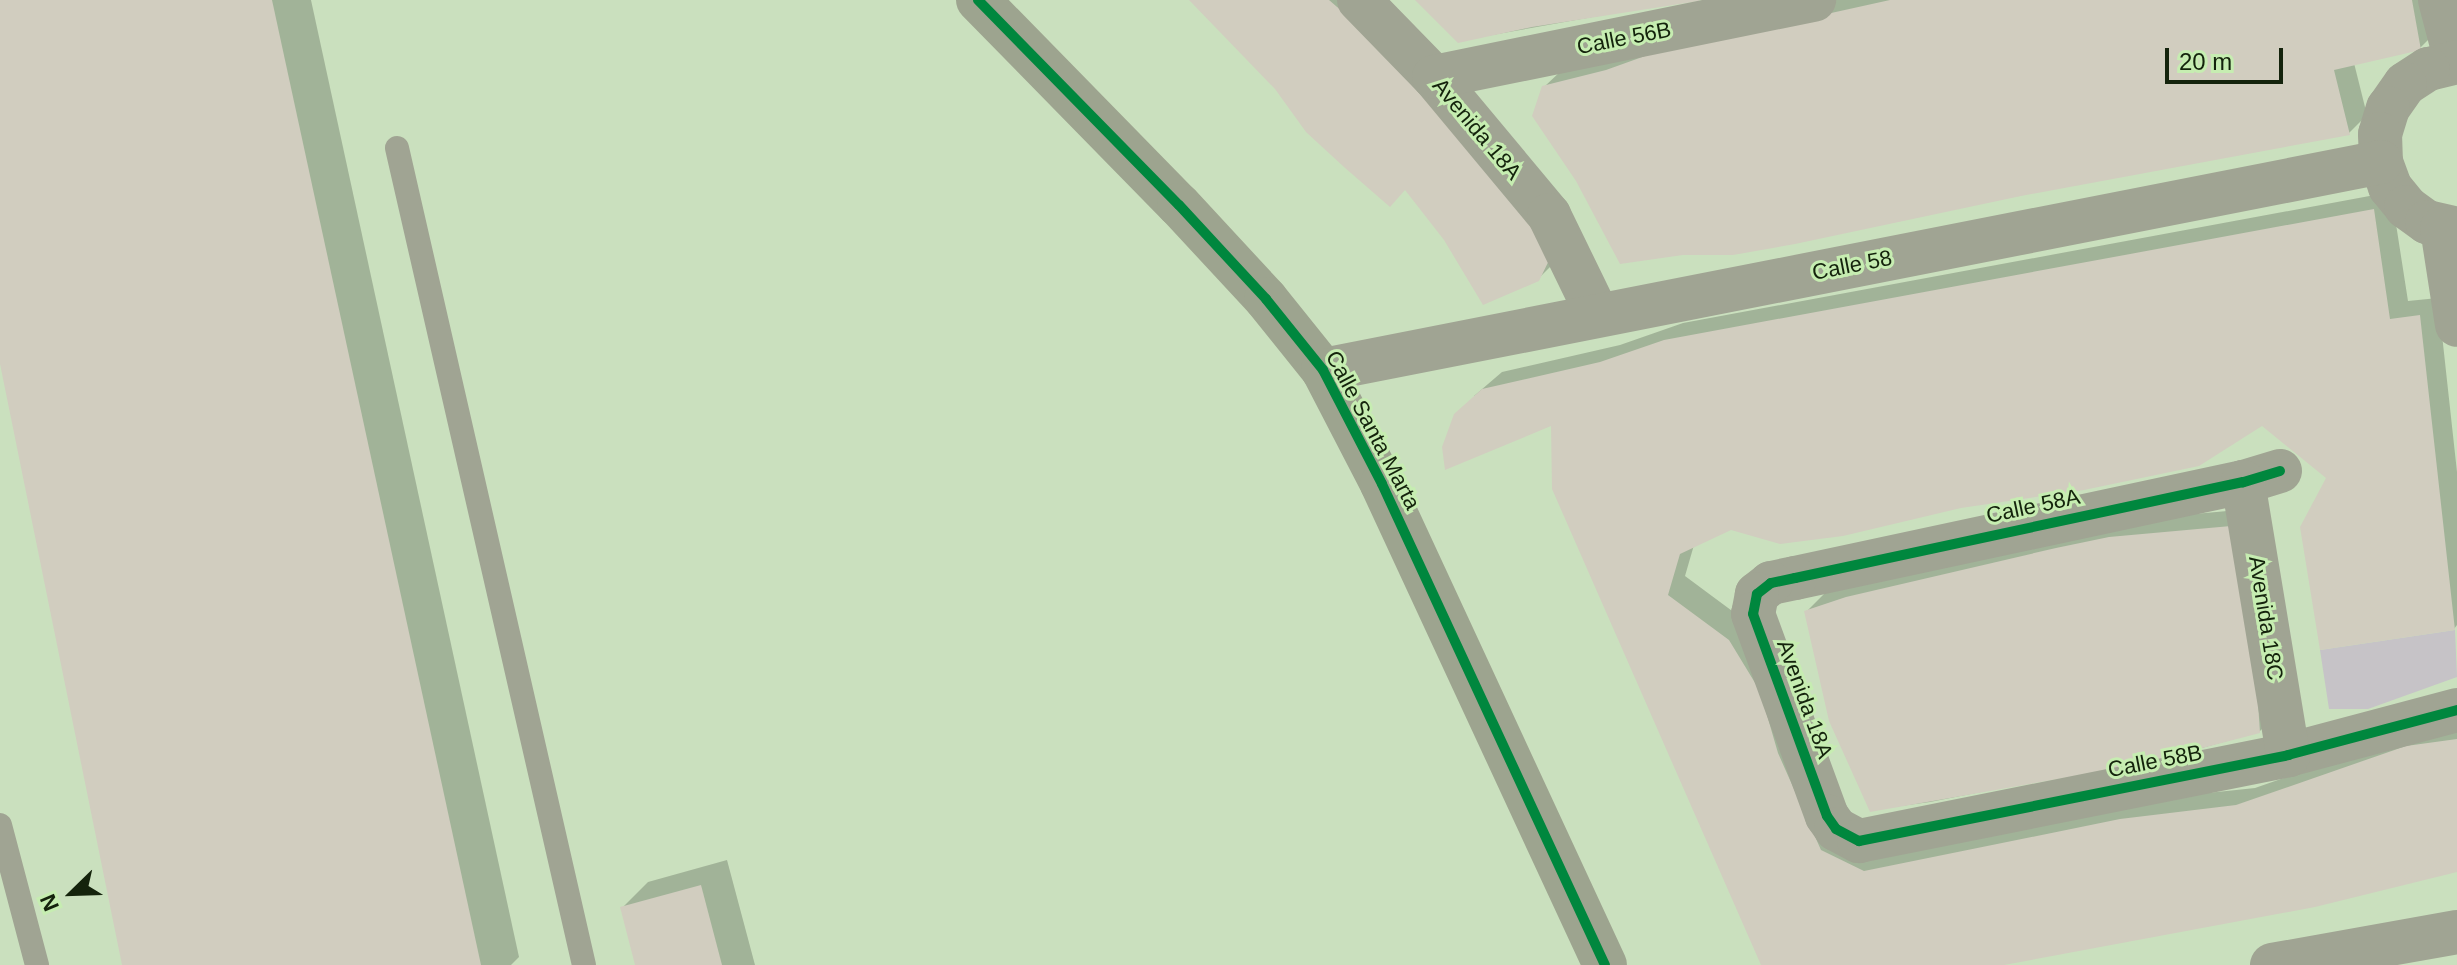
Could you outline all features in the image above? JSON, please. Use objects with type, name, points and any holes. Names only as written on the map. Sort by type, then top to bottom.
[{"type":"street","name":"Calle Santa Marta","points":[[978,0],[1179,205],[1266,299],[1323,370],[1382,484],[1605,965]]},
{"type":"street","name":"Avenida 18A","points":[[1359,0],[1434,77],[1549,215],[1597,314]]},
{"type":"street","name":"Calle 56B","points":[[1434,77],[1814,0]]},
{"type":"street","points":[[2440,0],[2456,62],[2428,69],[2405,84],[2388,108],[2380,134],[2381,162],[2390,187],[2406,207],[2450,228],[2457,325]]},
{"type":"street","name":"Calle 58","points":[[1323,370],[2381,162]]},
{"type":"street","name":"Calle 58A","points":[[1795,578],[2261,476]]},
{"type":"street","name":"Avenida 18C","points":[[2261,476],[2288,755]]},
{"type":"street","name":"Avenida 18A","points":[[1795,578],[1771,583],[1757,594],[1753,614],[1827,816],[1845,837],[1859,841]]},
{"type":"street","name":"Calle 58B","points":[[1859,841],[2288,755],[2457,710]]},
{"type":"street","points":[[2272,965],[2457,932]]},
{"type":"lane","points":[[397,148],[584,965]]},
{"type":"lane","points":[[0,825],[37,965]]},
{"type":"shaded area","points":[[2455,630],[2457,677],[2368,709],[2329,709],[2320,650]]},
{"type":"building","points":[[0,0],[272,0],[481,965],[122,965],[0,364]]},
{"type":"building","points":[[1189,0],[1329,0],[1388,51],[1556,246],[1539,281],[1483,305],[1444,240],[1405,190],[1390,207],[1344,167],[1306,132],[1275,89]]},
{"type":"building","points":[[1415,0],[1699,1],[1532,27],[1458,43]]},
{"type":"building","points":[[1890,0],[2412,0],[2421,50],[2334,70],[2350,135],[2021,196],[1733,255],[1683,255],[1620,264],[1576,181],[1532,116],[1542,86],[1606,70],[1659,51]]},
{"type":"building","points":[[2374,209],[2390,319],[2420,315],[2455,630],[2320,650],[2300,527],[2326,478],[2262,426],[2199,466],[2084,490],[1961,508],[1843,536],[1780,544],[1731,530],[1680,554],[1668,595],[1729,640],[1760,691],[1778,753],[1821,850],[1864,871],[2120,819],[2236,805],[2406,746],[2457,739],[2457,872],[2315,907],[2004,965],[1761,965],[1552,489],[1551,426],[1445,470],[1442,447],[1454,414],[1482,389],[1600,362],[1664,340]]},
{"type":"building","points":[[2231,526],[2254,641],[2260,733],[2137,765],[1870,812],[1829,721],[1804,611],[1846,597],[2109,537]]},
{"type":"building","points":[[701,885],[722,965],[635,965],[620,907]]},
{"type":"cycle path","points":[[978,0],[1179,205],[1266,299],[1323,370],[1382,484],[1605,965]]},
{"type":"cycle path","points":[[2280,471],[2243,482],[1771,583],[1757,594],[1753,614],[1827,816],[1836,829],[1859,841],[2288,755],[2457,710]]}]
